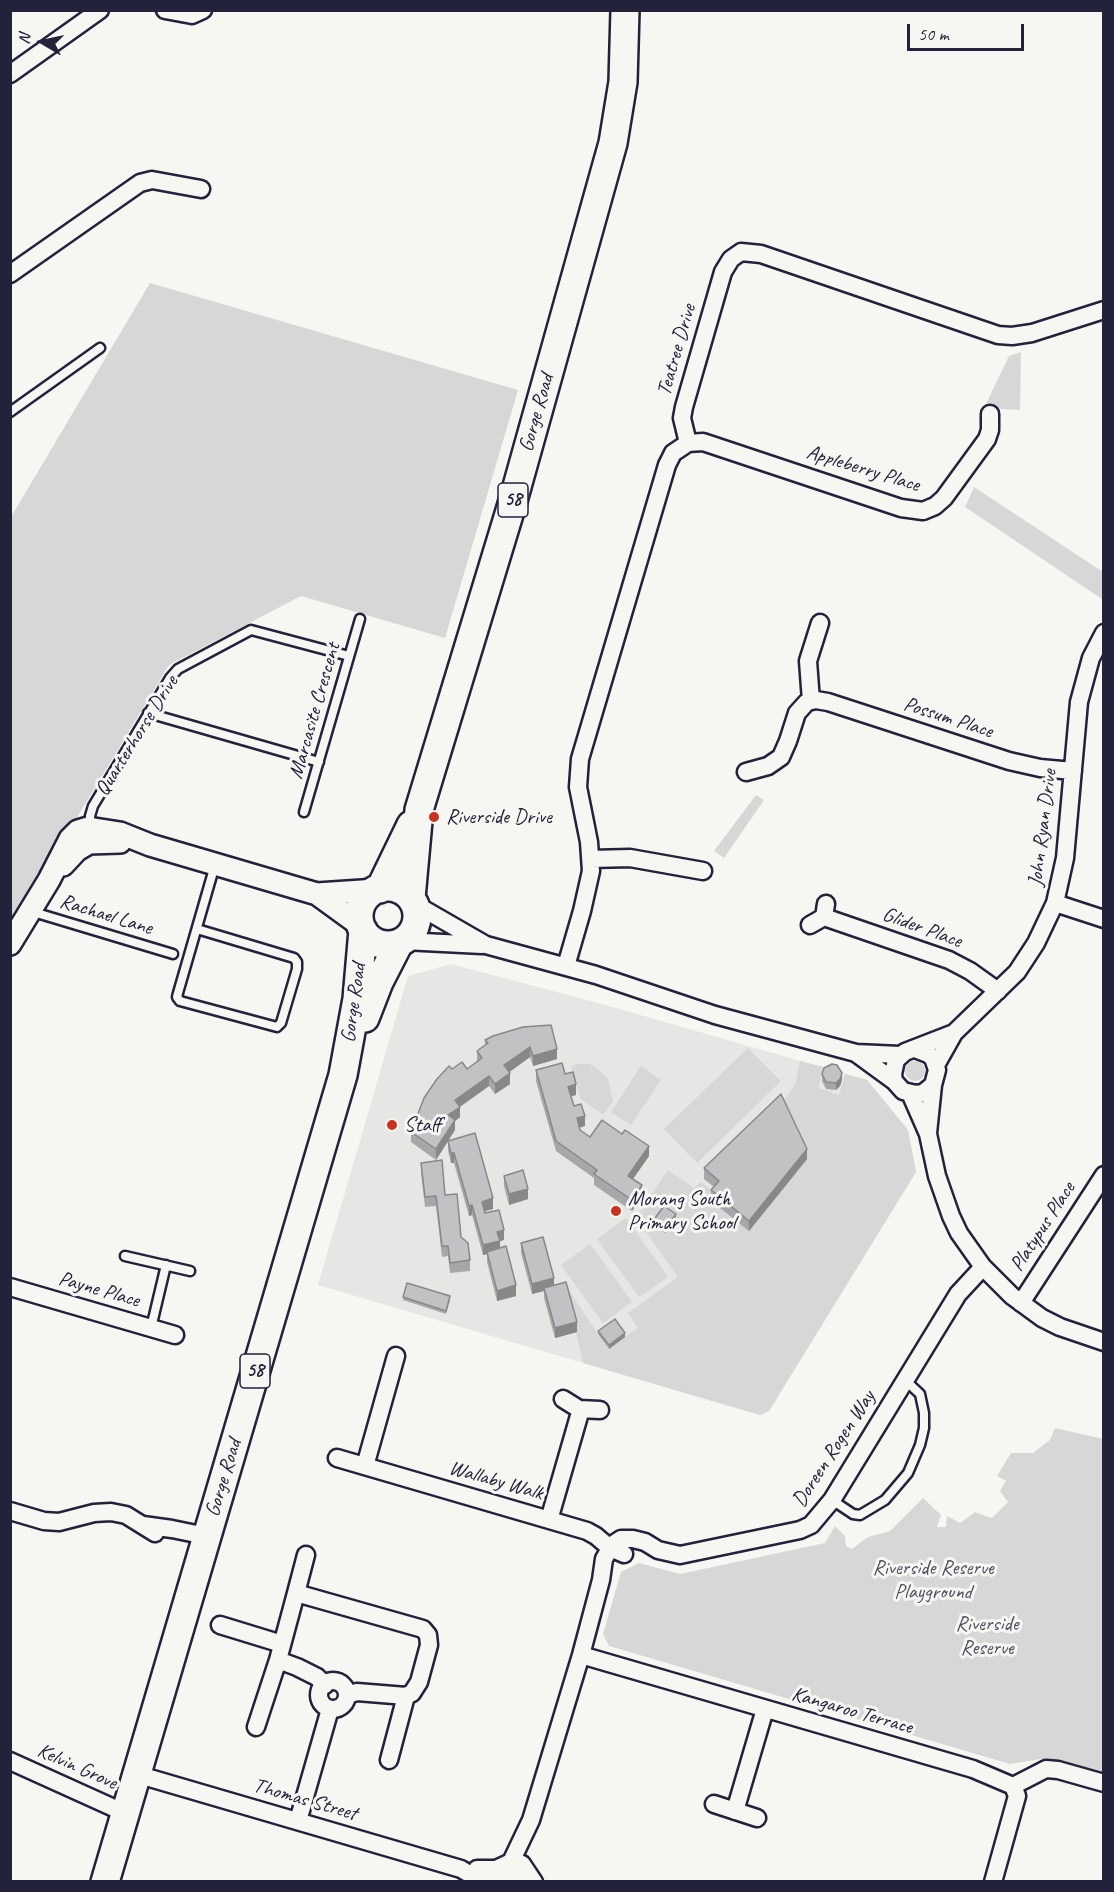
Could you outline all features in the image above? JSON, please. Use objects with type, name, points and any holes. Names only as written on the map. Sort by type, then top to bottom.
[{"type":"main road","name":"Gorge Road","points":[[378,889],[419,810],[513,501],[604,180],[619,111],[625,10]]},
{"type":"main road","name":"Gorge Road","points":[[412,900],[419,810]]},
{"type":"main road","points":[[378,889],[400,890],[412,900]]},
{"type":"main road","name":"58","points":[[362,928],[360,909],[364,901],[378,889]]},
{"type":"main road","name":"58","points":[[402,942],[410,935],[417,919],[412,900]]},
{"type":"main road","name":"Gorge Road","points":[[343,1075],[357,999],[362,928]]},
{"type":"main road","points":[[362,928],[375,942],[391,945],[402,942]]},
{"type":"main road","name":"Gorge Road","points":[[105,1881],[343,1075],[379,982],[402,942]]},
{"type":"street","points":[[10,74],[100,10]]},
{"type":"street","points":[[165,10],[192,15],[203,10]]},
{"type":"street","points":[[10,274],[140,183],[152,180],[201,189]]},
{"type":"street","name":"Teatree Drive","points":[[688,443],[682,418],[684,407],[723,272],[730,259],[741,252],[761,254],[998,335],[1012,336],[1032,333],[1104,310]]},
{"type":"street","name":"Appleberry Place","points":[[688,443],[714,444],[901,508],[917,511],[935,506],[944,498],[995,426]]},
{"type":"street","points":[[566,966],[589,883],[591,859],[578,787],[580,759],[667,465],[674,453],[688,443]]},
{"type":"street","points":[[746,772],[768,766],[781,757],[797,713],[807,702],[811,701],[807,666],[803,657],[820,623]]},
{"type":"street","name":"John Ryan Drive","points":[[936,1065],[954,1033],[999,991],[1027,957],[1055,903],[1065,858],[1080,702],[1097,660],[1104,633]]},
{"type":"street","name":"Possum Place","points":[[811,701],[828,702],[1018,764],[1073,771]]},
{"type":"street","points":[[10,944],[49,880],[93,835],[150,845],[317,894],[362,928]]},
{"type":"street","points":[[591,859],[630,858],[703,871]]},
{"type":"street","points":[[317,894],[378,889]]},
{"type":"street","points":[[412,900],[486,945]]},
{"type":"street","points":[[1055,903],[1104,919]]},
{"type":"street","name":"Glider Place","points":[[820,916],[949,960],[999,991]]},
{"type":"street","points":[[402,942],[486,945],[566,966],[715,1015],[856,1053],[928,1054],[936,1065],[937,1075],[933,1084],[928,1134]]},
{"type":"street","name":"John Ryan Drive","points":[[908,1052],[954,1033]]},
{"type":"street","points":[[894,1081],[893,1067],[908,1052]]},
{"type":"street","points":[[856,1053],[910,1093],[922,1093],[933,1084]]},
{"type":"street","points":[[910,1093],[928,1134],[943,1197],[959,1233],[983,1267],[1021,1303],[1060,1327],[1104,1342]]},
{"type":"street","name":"Platypus Place","points":[[1021,1303],[1104,1175]]},
{"type":"street","name":"Doreen Rogen Way","points":[[617,1551],[619,1540],[629,1538],[645,1542],[658,1550],[680,1555],[800,1530],[818,1519],[832,1500],[958,1294],[983,1267]]},
{"type":"street","name":"Payne Place","points":[[10,1287],[175,1335]]},
{"type":"street","points":[[364,1467],[396,1356]]},
{"type":"street","points":[[563,1399],[581,1410],[600,1410]]},
{"type":"street","points":[[549,1520],[581,1410]]},
{"type":"street","name":"Wallaby Walk","points":[[337,1458],[590,1532],[617,1551]]},
{"type":"street","points":[[10,1511],[44,1521],[59,1522],[94,1513],[111,1512],[126,1515],[149,1529],[172,1529],[206,1536]]},
{"type":"street","points":[[534,1881],[528,1875],[516,1871],[529,1841],[531,1820],[581,1655],[601,1580],[603,1561],[617,1551]]},
{"type":"street","points":[[256,1727],[278,1660],[306,1554]]},
{"type":"street","points":[[296,1593],[423,1629],[428,1635],[429,1645],[419,1682],[412,1693],[406,1696],[357,1692],[347,1695]]},
{"type":"street","points":[[220,1625],[282,1644]]},
{"type":"street","name":"Kangaroo Terrace","points":[[581,1655],[973,1769],[1013,1786]]},
{"type":"street","points":[[278,1660],[317,1677],[324,1685]]},
{"type":"street","points":[[337,1682],[345,1687],[347,1695],[344,1705],[336,1709],[323,1705],[320,1692],[324,1685],[337,1682]]},
{"type":"street","points":[[389,1760],[406,1696]]},
{"type":"street","points":[[298,1821],[330,1709]]},
{"type":"street","points":[[735,1811],[765,1709]]},
{"type":"street","name":"Kelvin Grove","points":[[10,1761],[125,1813]]},
{"type":"street","points":[[993,1881],[1017,1796],[1013,1786],[1046,1769],[1104,1784]]},
{"type":"street","name":"Thomas Street","points":[[136,1774],[461,1869],[494,1870],[505,1866],[516,1871]]},
{"type":"street","points":[[714,1804],[757,1818]]},
{"type":"lane","points":[[10,412],[100,348]]},
{"type":"lane","name":"Marcasite Crescent","points":[[304,812],[360,619]]},
{"type":"lane","name":"Quarterhorse Drive","points":[[93,835],[89,819],[91,810],[170,678],[178,669],[249,630],[258,630],[350,656]]},
{"type":"lane","points":[[148,714],[319,762]]},
{"type":"lane","points":[[197,928],[294,958],[297,962],[297,969],[281,1023],[277,1027],[180,1001],[177,998],[215,864]]},
{"type":"lane","name":"Rachael Lane","points":[[30,911],[173,954]]},
{"type":"lane","points":[[125,1256],[190,1271]]},
{"type":"lane","points":[[151,1328],[166,1265]]},
{"type":"lane","points":[[832,1500],[853,1514],[860,1515],[885,1500],[908,1473],[920,1445],[924,1428],[924,1413],[920,1394],[905,1380]]},
{"type":"shaded area","name":"Morang South Primary School","points":[[451,964],[602,1004],[867,1080],[908,1130],[916,1172],[769,1411],[760,1415],[318,1285],[408,976]]},
{"type":"green space","points":[[150,283],[518,390],[445,638],[301,596],[169,665],[11,927],[11,517]]},
{"type":"green space","points":[[1021,352],[1020,410],[984,408],[1009,356]]},
{"type":"green space","points":[[974,487],[1103,572],[1102,599],[965,507]]},
{"type":"green space","points":[[756,795],[764,800],[724,858],[714,851]]},
{"type":"green space","points":[[748,1048],[781,1081],[697,1163],[664,1129]]},
{"type":"green space","points":[[800,1061],[824,1067],[818,1088],[839,1095],[845,1074],[867,1080],[908,1130],[916,1172],[769,1411],[760,1415],[583,1363],[566,1286],[608,1349],[638,1328],[628,1313],[678,1277],[636,1218],[668,1170],[694,1188],[701,1182],[717,1194],[712,1201],[749,1231],[799,1130],[784,1100],[795,1085]]},
{"type":"green space","points":[[915,1061],[922,1064],[925,1071],[922,1078],[915,1081],[908,1078],[905,1071],[908,1064]]},
{"type":"green space","points":[[589,1064],[595,1067],[608,1079],[613,1101],[603,1115],[580,1098],[571,1066]]},
{"type":"green space","points":[[641,1066],[661,1080],[631,1125],[611,1112]]},
{"type":"green space","points":[[626,1218],[668,1277],[639,1297],[597,1239]]},
{"type":"green space","points":[[590,1244],[632,1302],[603,1323],[561,1265]]},
{"type":"green space","name":"Riverside Reserve","points":[[1055,1428],[1103,1439],[1103,1775],[1047,1758],[1010,1764],[609,1646],[603,1634],[621,1572],[639,1563],[680,1574],[825,1543],[835,1526],[845,1536],[846,1546],[852,1549],[868,1537],[890,1531],[923,1498],[941,1515],[937,1527],[946,1527],[947,1516],[960,1523],[975,1512],[992,1518],[1008,1502],[1000,1491],[1006,1481],[997,1476],[1011,1453],[1033,1453],[1050,1440]]},
{"type":"building","points":[[551,1025],[557,1049],[533,1056],[530,1047],[504,1065],[510,1073],[495,1084],[489,1076],[455,1100],[460,1107],[448,1115],[455,1120],[436,1149],[411,1132],[424,1098],[449,1066],[452,1069],[462,1062],[467,1069],[482,1058],[477,1051],[488,1043],[485,1040],[493,1036],[523,1027]]},
{"type":"building","points":[[562,1063],[565,1074],[573,1072],[576,1084],[568,1087],[574,1106],[581,1104],[585,1116],[577,1118],[580,1130],[590,1137],[602,1120],[622,1134],[625,1130],[649,1146],[628,1176],[642,1185],[632,1200],[594,1174],[597,1170],[556,1141],[536,1070]]},
{"type":"building","points":[[832,1064],[837,1065],[842,1073],[836,1083],[826,1082],[822,1074],[824,1068]]},
{"type":"building","points":[[781,1094],[807,1149],[749,1221],[711,1190],[719,1181],[704,1168]]},
{"type":"building","points":[[475,1133],[493,1198],[482,1202],[485,1213],[499,1210],[504,1230],[497,1232],[500,1241],[483,1245],[472,1205],[469,1206],[454,1153],[451,1153],[448,1141]]},
{"type":"building","points":[[442,1160],[445,1195],[457,1194],[461,1237],[468,1243],[470,1260],[450,1263],[448,1246],[442,1246],[436,1196],[425,1197],[421,1163]]},
{"type":"building","points":[[523,1170],[528,1189],[509,1194],[504,1176]]},
{"type":"building","points":[[664,1206],[676,1214],[665,1230],[653,1221]]},
{"type":"building","points":[[543,1237],[554,1278],[532,1284],[521,1243]]},
{"type":"building","points":[[506,1246],[516,1285],[497,1291],[487,1252]]},
{"type":"building","points":[[566,1282],[577,1322],[555,1328],[544,1288]]},
{"type":"building","points":[[407,1283],[450,1296],[446,1311],[403,1297]]},
{"type":"building","points":[[615,1319],[625,1333],[609,1345],[598,1331]]},
{"type":"place","name":"Riverside Drive","points":[[434,817]]},
{"type":"place","name":"Staff","points":[[392,1125]]},
{"type":"place","name":"Morang South Primary School","points":[[616,1211]]},
{"type":"park label","name":"Riverside Reserve Playground","points":[[933,1580]]}]
